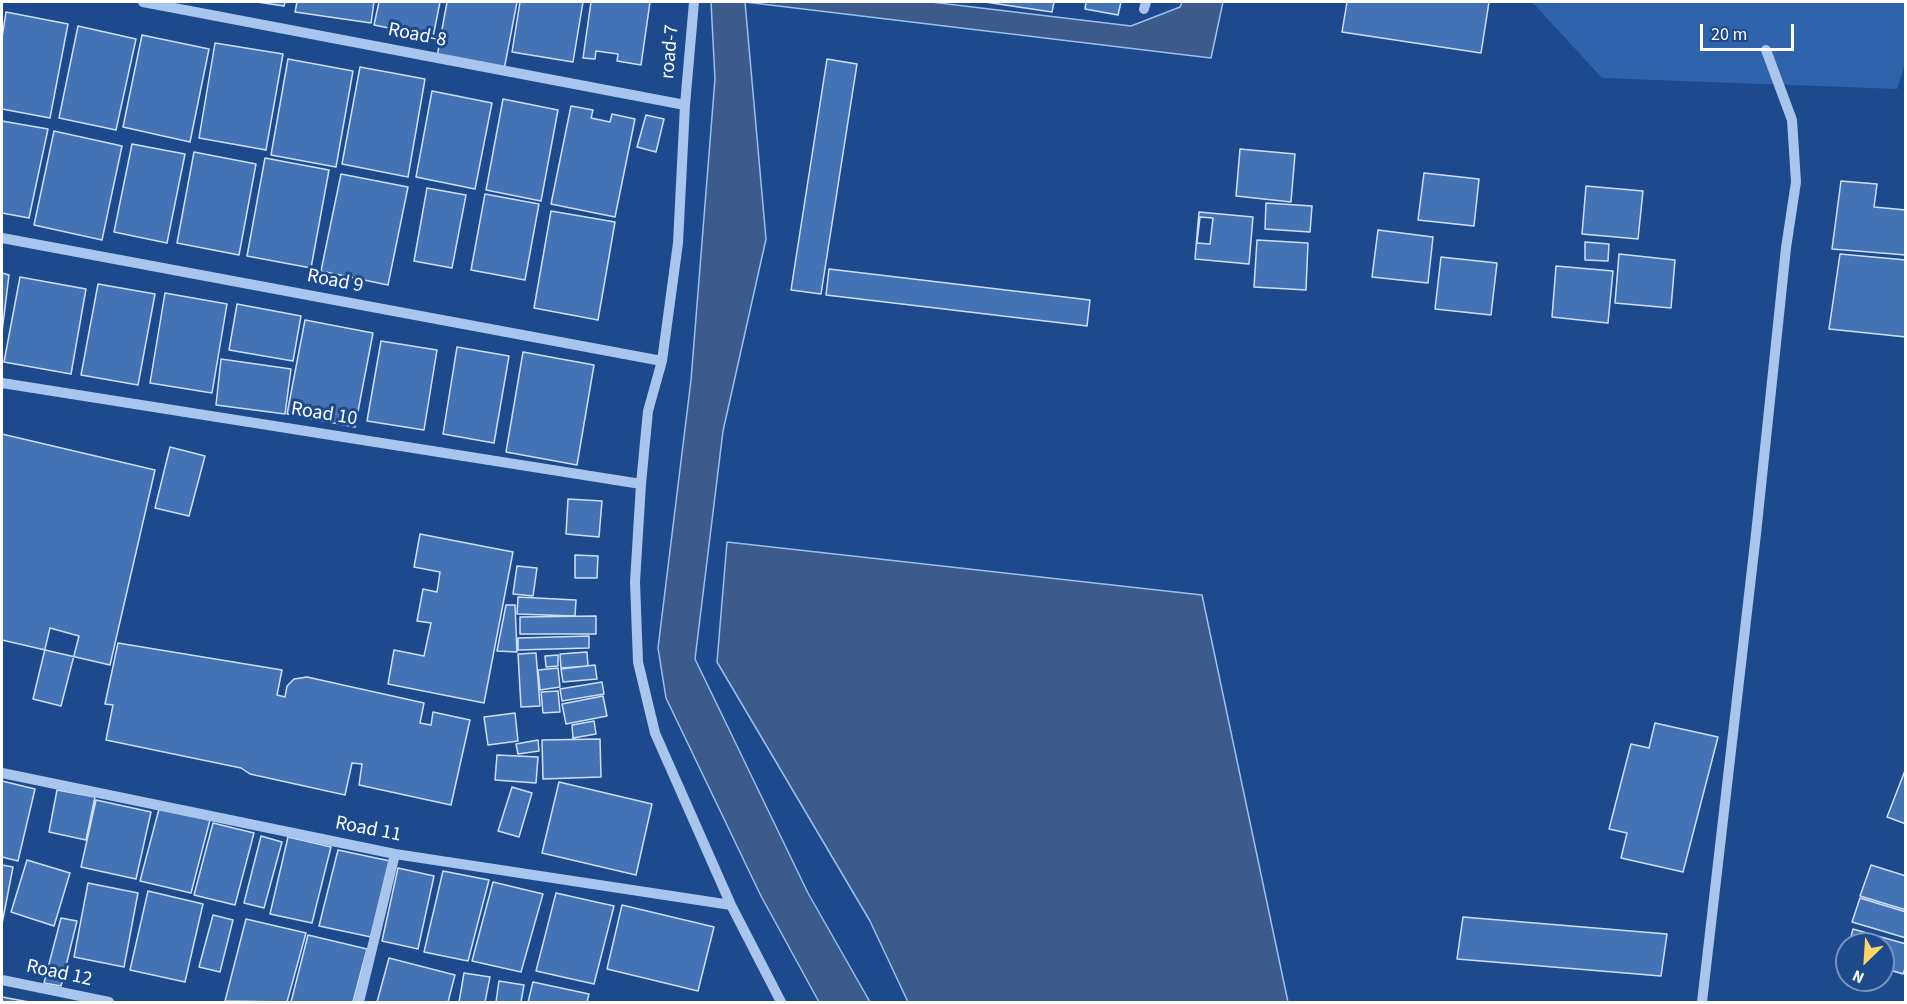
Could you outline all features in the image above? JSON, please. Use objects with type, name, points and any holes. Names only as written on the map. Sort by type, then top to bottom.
[{"type":"street","name":"Road-8","points":[[143,2],[685,105]]},
{"type":"street","name":"road-7","points":[[694,2],[685,105],[678,243],[662,361],[648,411],[641,484],[635,582],[638,662],[655,733],[731,905],[781,1002]]},
{"type":"street","points":[[1702,1002],[1786,248],[1796,182],[1792,120],[1766,50]]},
{"type":"street","name":"Road 9","points":[[2,238],[662,361]]},
{"type":"street","name":"Road 10","points":[[2,383],[641,484]]},
{"type":"street","name":"Road 11","points":[[2,773],[395,854],[731,905]]},
{"type":"street","points":[[359,1002],[395,854]]},
{"type":"street","name":"Road 12","points":[[2,980],[109,1002]]},
{"type":"shaded area","points":[[711,2],[745,2],[766,239],[723,431],[695,659],[808,893],[870,1002],[819,1002],[761,896],[666,698],[658,648],[691,380],[715,79]]},
{"type":"shaded area","points":[[745,2],[931,2],[1131,26],[1180,7],[1182,2],[1223,2],[1211,58]]},
{"type":"shaded area","points":[[1532,2],[1905,2],[1905,64],[1897,89],[1602,78]]},
{"type":"shaded area","points":[[727,542],[1202,595],[1288,1002],[908,1002],[870,921],[717,662]]},
{"type":"building","points":[[257,2],[285,2],[284,6]]},
{"type":"building","points":[[297,2],[374,2],[371,23],[295,12]]},
{"type":"building","points":[[379,2],[440,2],[433,37],[374,25]]},
{"type":"building","points":[[447,2],[517,2],[504,70],[437,57]]},
{"type":"building","points":[[520,2],[583,2],[573,62],[512,52]]},
{"type":"building","points":[[591,2],[650,2],[641,65],[617,61],[618,54],[596,51],[595,59],[583,58]]},
{"type":"building","points":[[985,2],[1054,2],[1052,12]]},
{"type":"building","points":[[1086,2],[1121,2],[1118,15],[1085,9]]},
{"type":"building","points":[[1347,2],[1489,2],[1481,53],[1342,32]]},
{"type":"building","points":[[6,12],[68,24],[50,118],[2,109],[2,38]]},
{"type":"building","points":[[78,26],[136,39],[116,130],[59,118]]},
{"type":"building","points":[[142,35],[209,49],[190,142],[123,127]]},
{"type":"building","points":[[215,43],[283,54],[266,150],[199,138]]},
{"type":"building","points":[[288,59],[353,71],[336,167],[271,155]]},
{"type":"building","points":[[827,59],[857,64],[821,294],[791,290]]},
{"type":"building","points":[[360,67],[425,79],[408,177],[342,164]]},
{"type":"building","points":[[432,91],[492,103],[475,189],[416,177]]},
{"type":"building","points":[[503,99],[558,110],[541,201],[486,190]]},
{"type":"building","points":[[571,106],[593,110],[591,118],[610,122],[612,114],[635,119],[615,217],[551,204]]},
{"type":"building","points":[[646,115],[664,119],[656,152],[637,147]]},
{"type":"building","points":[[2,121],[48,129],[29,218],[2,213]]},
{"type":"building","points":[[54,131],[122,146],[102,240],[34,225]]},
{"type":"building","points":[[132,144],[185,154],[167,243],[114,232]]},
{"type":"building","points":[[1240,149],[1295,154],[1291,202],[1236,196]]},
{"type":"building","points":[[194,152],[256,164],[239,255],[177,243]]},
{"type":"building","points":[[265,158],[329,170],[311,268],[247,256]]},
{"type":"building","points":[[1424,173],[1479,179],[1474,226],[1418,220]]},
{"type":"building","points":[[341,174],[408,187],[388,285],[321,271]]},
{"type":"building","points":[[1841,181],[1877,184],[1874,207],[1906,210],[1906,255],[1832,249]]},
{"type":"building","points":[[1586,186],[1643,191],[1638,239],[1582,234]]},
{"type":"building","points":[[427,188],[466,195],[452,268],[414,261]]},
{"type":"building","points":[[485,194],[539,204],[525,280],[471,270]]},
{"type":"building","points":[[1266,203],[1312,206],[1310,232],[1265,229]]},
{"type":"building","points":[[551,211],[615,222],[598,320],[534,308]]},
{"type":"building","points":[[1199,212],[1253,217],[1249,264],[1195,259]]},
{"type":"building","points":[[1200,217],[1213,218],[1210,244],[1197,243]]},
{"type":"building","points":[[1378,230],[1433,237],[1428,283],[1372,277]]},
{"type":"building","points":[[1257,240],[1308,243],[1306,290],[1254,287]]},
{"type":"building","points":[[1585,242],[1609,244],[1608,261],[1585,260]]},
{"type":"building","points":[[1619,254],[1675,260],[1671,308],[1615,303]]},
{"type":"building","points":[[1840,254],[1906,260],[1906,337],[1829,329]]},
{"type":"building","points":[[1441,257],[1497,263],[1491,315],[1435,309]]},
{"type":"building","points":[[1556,266],[1613,271],[1608,323],[1552,317]]},
{"type":"building","points":[[829,269],[1090,300],[1087,326],[826,295]]},
{"type":"building","points":[[2,273],[9,275],[2,332]]},
{"type":"building","points":[[20,277],[86,289],[71,374],[4,362]]},
{"type":"building","points":[[98,284],[155,294],[138,385],[81,375]]},
{"type":"building","points":[[165,293],[227,304],[212,393],[150,383]]},
{"type":"building","points":[[237,304],[301,316],[293,361],[229,350]]},
{"type":"building","points":[[305,320],[373,333],[355,427],[287,414]]},
{"type":"building","points":[[381,341],[437,350],[424,430],[367,421]]},
{"type":"building","points":[[457,347],[509,356],[494,443],[443,434]]},
{"type":"building","points":[[523,352],[594,365],[577,465],[506,452]]},
{"type":"building","points":[[221,359],[291,369],[285,414],[216,405]]},
{"type":"building","points":[[2,434],[155,470],[110,665],[2,640]]},
{"type":"building","points":[[170,447],[205,456],[189,516],[155,508]]},
{"type":"building","points":[[568,499],[602,501],[599,537],[566,534]]},
{"type":"building","points":[[420,534],[513,552],[484,703],[388,684],[394,650],[424,656],[431,623],[417,621],[423,589],[437,592],[440,572],[414,567]]},
{"type":"building","points":[[575,555],[598,556],[597,578],[575,578]]},
{"type":"building","points":[[517,566],[537,568],[533,596],[513,594]]},
{"type":"building","points":[[518,597],[576,600],[575,616],[517,614]]},
{"type":"building","points":[[506,605],[515,605],[517,652],[497,651]]},
{"type":"building","points":[[596,616],[596,634],[520,634],[520,617]]},
{"type":"building","points":[[50,628],[79,636],[61,706],[33,699]]},
{"type":"building","points":[[589,636],[589,648],[518,650],[518,638]]},
{"type":"building","points":[[118,643],[282,670],[277,695],[285,697],[287,686],[294,679],[307,677],[424,703],[420,723],[431,725],[433,712],[470,720],[451,805],[359,785],[362,764],[352,763],[345,795],[250,774],[241,768],[106,740],[113,705],[105,704]]},
{"type":"building","points":[[587,652],[588,666],[561,668],[560,654]]},
{"type":"building","points":[[536,653],[540,706],[521,707],[518,654]]},
{"type":"building","points":[[558,655],[558,666],[546,667],[545,656]]},
{"type":"building","points":[[595,665],[597,679],[563,682],[561,669]]},
{"type":"building","points":[[558,668],[560,687],[540,690],[538,670]]},
{"type":"building","points":[[602,682],[604,694],[562,701],[560,689]]},
{"type":"building","points":[[558,691],[560,712],[543,713],[541,692]]},
{"type":"building","points":[[603,696],[607,716],[566,724],[562,704]]},
{"type":"building","points":[[515,713],[518,741],[488,745],[484,717]]},
{"type":"building","points":[[594,721],[596,734],[573,738],[572,725]]},
{"type":"building","points":[[1655,723],[1718,737],[1683,872],[1621,858],[1627,833],[1609,829],[1631,744],[1649,748]]},
{"type":"building","points":[[600,739],[601,777],[543,779],[542,740]]},
{"type":"building","points":[[538,740],[539,751],[518,754],[516,744]]},
{"type":"building","points":[[497,755],[538,757],[536,783],[495,780]]},
{"type":"building","points":[[1906,768],[1906,824],[1887,817]]},
{"type":"building","points":[[2,781],[35,789],[18,861],[2,857]]},
{"type":"building","points":[[559,782],[652,804],[636,875],[542,853]]},
{"type":"building","points":[[512,787],[532,793],[519,837],[498,831]]},
{"type":"building","points":[[57,790],[95,797],[86,840],[49,832]]},
{"type":"building","points":[[96,800],[151,812],[136,879],[81,867]]},
{"type":"building","points":[[159,809],[210,820],[191,893],[140,881]]},
{"type":"building","points":[[213,823],[254,833],[235,905],[194,895]]},
{"type":"building","points":[[261,836],[282,842],[264,908],[244,903]]},
{"type":"building","points":[[288,837],[331,847],[312,923],[270,914]]},
{"type":"building","points":[[338,850],[390,861],[371,937],[319,926]]},
{"type":"building","points":[[27,860],[70,873],[54,926],[11,912]]},
{"type":"building","points":[[2,865],[13,867],[2,924]]},
{"type":"building","points":[[1871,865],[1906,876],[1906,910],[1860,896]]},
{"type":"building","points":[[398,868],[434,876],[418,949],[382,941]]},
{"type":"building","points":[[443,871],[489,880],[468,961],[424,952]]},
{"type":"building","points":[[493,882],[543,894],[521,972],[472,961]]},
{"type":"building","points":[[88,883],[138,893],[124,967],[74,957]]},
{"type":"building","points":[[148,891],[203,904],[185,982],[130,970]]},
{"type":"building","points":[[556,893],[614,906],[594,984],[536,971]]},
{"type":"building","points":[[1860,898],[1906,912],[1906,938],[1895,935],[1895,932],[1886,932],[1852,922]]},
{"type":"building","points":[[622,905],[714,927],[698,991],[607,969]]},
{"type":"building","points":[[213,915],[233,920],[220,972],[199,967]]},
{"type":"building","points":[[1463,917],[1667,934],[1661,976],[1457,959]]},
{"type":"building","points":[[61,918],[77,921],[61,986],[44,983]]},
{"type":"building","points":[[246,919],[306,933],[287,1002],[225,1001]]},
{"type":"building","points":[[308,935],[367,949],[353,1002],[291,1002]]},
{"type":"building","points":[[1895,941],[1906,944],[1906,966],[1903,974],[1895,972]]},
{"type":"building","points":[[389,958],[455,975],[448,1002],[377,1002]]},
{"type":"building","points":[[464,973],[490,977],[485,1002],[459,1002]]},
{"type":"building","points":[[499,981],[524,985],[521,1002],[496,1002]]},
{"type":"building","points":[[533,982],[589,994],[587,1002],[528,1002]]},
{"type":"building","points":[[2,997],[29,1002],[2,1002]]}]
